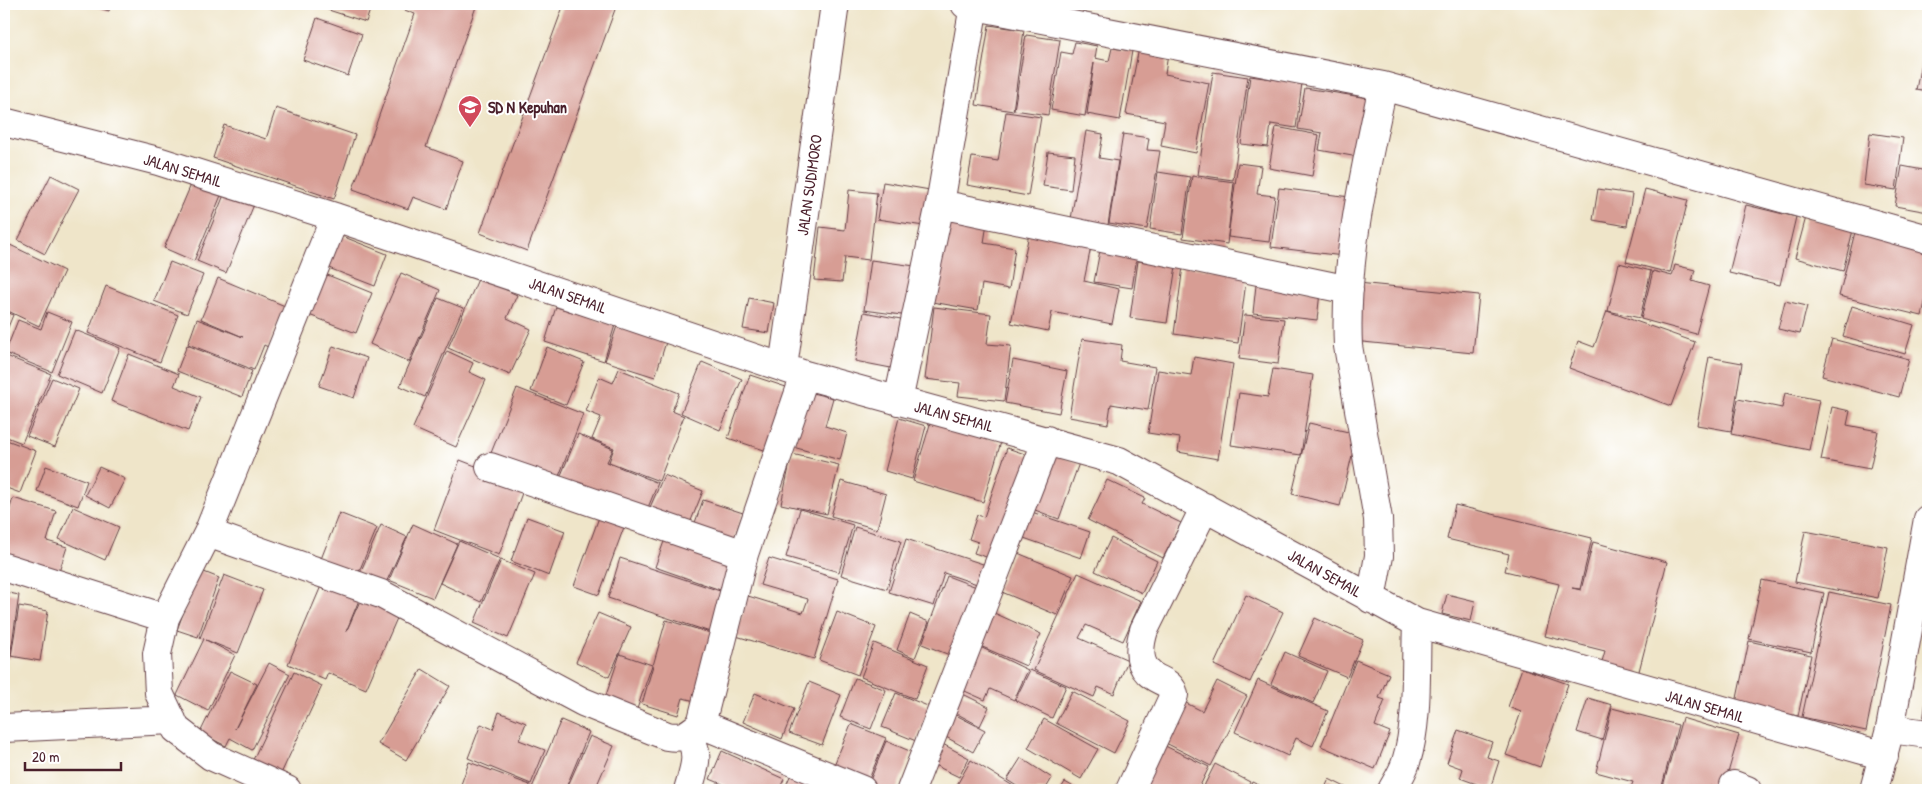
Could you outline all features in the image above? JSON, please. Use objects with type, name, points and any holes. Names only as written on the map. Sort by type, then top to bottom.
[{"type":"street","name":"JALAN SUDIMORO","points":[[695,729],[794,371],[835,4]]},
{"type":"street","points":[[898,401],[940,204],[970,4],[1383,86],[1928,239]]},
{"type":"street","points":[[1371,599],[1379,556],[1378,519],[1348,346],[1349,290],[1362,180],[1383,86]]},
{"type":"street","name":"JALAN SEMAIL","points":[[4,122],[158,162],[335,217],[794,371],[1119,460],[1417,623],[1884,756]]},
{"type":"street","points":[[940,204],[1349,290]]},
{"type":"street","points":[[288,790],[211,756],[176,729],[159,693],[157,654],[165,618],[208,533],[335,217]]},
{"type":"street","points":[[912,790],[1047,440]]},
{"type":"street","points":[[490,467],[744,554]]},
{"type":"street","points":[[1130,790],[1174,695],[1173,689],[1168,684],[1148,673],[1143,663],[1141,642],[1144,630],[1205,507]]},
{"type":"street","points":[[1874,790],[1890,729],[1928,519]]},
{"type":"street","points":[[208,533],[381,594],[591,706],[666,736],[679,738],[695,729],[862,790]]},
{"type":"street","points":[[4,567],[165,618]]},
{"type":"street","points":[[1392,790],[1405,763],[1410,742],[1417,623]]},
{"type":"street","points":[[4,728],[172,720]]},
{"type":"street","points":[[688,790],[696,758],[694,744],[695,729]]},
{"type":"street","points":[[1890,729],[1928,734]]},
{"type":"building","points":[[86,4],[111,4],[109,11]]},
{"type":"building","points":[[317,4],[372,4],[366,22],[316,6]]},
{"type":"building","points":[[389,4],[477,4],[426,147],[463,161],[446,209],[413,197],[408,209],[353,189],[415,14]]},
{"type":"building","points":[[564,4],[617,4],[527,251],[480,233]]},
{"type":"building","points":[[317,18],[362,34],[348,76],[303,60]]},
{"type":"building","points":[[1928,23],[1928,51],[1922,50]]},
{"type":"building","points":[[989,25],[1024,30],[1013,111],[976,105]]},
{"type":"building","points":[[1026,35],[1060,40],[1048,115],[1014,110]]},
{"type":"building","points":[[1075,42],[1097,46],[1095,58],[1109,61],[1112,48],[1132,51],[1120,120],[1087,114],[1094,63],[1085,116],[1051,110],[1061,52],[1072,54]]},
{"type":"building","points":[[1139,48],[1168,54],[1165,74],[1209,83],[1196,153],[1161,146],[1165,121],[1126,114]]},
{"type":"building","points":[[1923,52],[1928,54],[1928,92],[1916,90]]},
{"type":"building","points":[[1213,72],[1248,77],[1233,180],[1198,175]]},
{"type":"building","points":[[1250,76],[1302,83],[1296,128],[1271,124],[1268,147],[1241,144]]},
{"type":"building","points":[[1305,88],[1368,98],[1358,157],[1319,150],[1322,133],[1298,129]]},
{"type":"building","points":[[276,108],[355,135],[334,199],[213,158],[224,125],[266,139]]},
{"type":"building","points":[[1006,112],[1041,117],[1028,196],[967,185],[972,157],[998,161]]},
{"type":"building","points":[[1276,127],[1319,135],[1312,176],[1269,168]]},
{"type":"building","points":[[1086,131],[1103,134],[1099,158],[1118,161],[1108,225],[1071,219]]},
{"type":"building","points":[[1870,133],[1903,138],[1896,190],[1864,185]]},
{"type":"building","points":[[1123,134],[1149,138],[1147,150],[1160,151],[1147,229],[1109,223]]},
{"type":"building","points":[[1048,152],[1075,155],[1071,190],[1043,186]]},
{"type":"building","points":[[1238,163],[1261,166],[1257,194],[1275,196],[1269,242],[1228,237]]},
{"type":"building","points":[[1902,166],[1928,171],[1928,212],[1895,206]]},
{"type":"building","points":[[1158,172],[1190,177],[1182,234],[1150,229]]},
{"type":"building","points":[[51,175],[79,189],[45,254],[18,240]]},
{"type":"building","points":[[1192,176],[1234,182],[1227,244],[1183,238]]},
{"type":"building","points":[[193,180],[222,193],[194,261],[164,248]]},
{"type":"building","points":[[883,182],[930,190],[924,226],[877,219]]},
{"type":"building","points":[[1279,188],[1350,197],[1343,256],[1271,247]]},
{"type":"building","points":[[1598,189],[1632,194],[1627,226],[1593,220]]},
{"type":"building","points":[[1645,189],[1688,200],[1670,273],[1626,262]]},
{"type":"building","points":[[226,190],[255,202],[226,273],[197,261]]},
{"type":"building","points":[[849,190],[877,193],[869,260],[845,257],[842,282],[814,280],[820,227],[845,230]]},
{"type":"building","points":[[1746,205],[1796,217],[1780,285],[1729,273]]},
{"type":"building","points":[[946,217],[987,223],[984,243],[1015,248],[1009,289],[982,284],[978,310],[932,302]]},
{"type":"building","points":[[1806,217],[1853,230],[1843,271],[1795,258]]},
{"type":"building","points":[[1030,229],[1092,242],[1084,281],[1119,289],[1112,324],[1052,312],[1048,331],[1011,323]]},
{"type":"building","points":[[1855,232],[1928,250],[1928,289],[1922,316],[1839,296]]},
{"type":"building","points":[[334,233],[387,254],[375,286],[321,265]]},
{"type":"building","points":[[4,242],[64,271],[39,326],[4,309]]},
{"type":"building","points":[[1101,245],[1138,251],[1132,288],[1094,282]]},
{"type":"building","points":[[871,260],[915,266],[909,316],[864,310]]},
{"type":"building","points":[[1138,261],[1176,266],[1167,323],[1130,318]]},
{"type":"building","points":[[170,262],[203,275],[187,314],[154,301]]},
{"type":"building","points":[[1619,263],[1651,271],[1640,318],[1608,311]]},
{"type":"building","points":[[1675,265],[1695,270],[1692,281],[1709,286],[1696,334],[1641,319],[1653,271],[1672,276]]},
{"type":"building","points":[[1183,266],[1247,274],[1238,343],[1174,334]]},
{"type":"building","points":[[401,273],[440,290],[409,362],[370,344]]},
{"type":"building","points":[[325,274],[372,293],[356,333],[309,315]]},
{"type":"building","points":[[479,277],[517,295],[507,318],[531,329],[510,375],[448,348]]},
{"type":"building","points":[[218,278],[285,306],[268,347],[264,345],[254,370],[188,344],[197,319],[243,337],[201,319]]},
{"type":"building","points":[[1358,283],[1479,295],[1473,353],[1353,341]]},
{"type":"building","points":[[1256,285],[1320,292],[1317,320],[1253,313]]},
{"type":"building","points":[[106,286],[178,315],[160,362],[88,333]]},
{"type":"building","points":[[438,298],[463,308],[425,397],[400,386]]},
{"type":"building","points":[[749,298],[774,303],[769,333],[743,329]]},
{"type":"building","points":[[1785,301],[1807,306],[1800,334],[1778,329]]},
{"type":"building","points":[[1852,306],[1914,325],[1905,354],[1843,336]]},
{"type":"building","points":[[556,307],[615,325],[604,361],[545,342]]},
{"type":"building","points":[[934,307],[991,314],[987,344],[1011,346],[1004,401],[958,396],[960,383],[925,379]]},
{"type":"building","points":[[4,310],[13,315],[4,337]]},
{"type":"building","points":[[1607,311],[1695,342],[1671,406],[1569,368],[1578,341],[1594,347]]},
{"type":"building","points":[[47,312],[72,322],[52,372],[5,353],[18,320],[41,329]]},
{"type":"building","points":[[864,312],[906,320],[896,369],[855,361]]},
{"type":"building","points":[[1245,315],[1284,319],[1278,364],[1239,359]]},
{"type":"building","points":[[617,326],[666,342],[655,377],[605,361]]},
{"type":"building","points":[[75,330],[120,348],[102,393],[57,374]]},
{"type":"building","points":[[1082,339],[1122,345],[1120,361],[1155,367],[1148,410],[1111,404],[1108,424],[1069,417]]},
{"type":"building","points":[[1832,339],[1909,359],[1899,397],[1822,376]]},
{"type":"building","points":[[187,345],[252,371],[242,397],[177,371]]},
{"type":"building","points":[[333,346],[367,358],[354,398],[319,386]]},
{"type":"building","points":[[547,347],[584,362],[566,405],[531,391]]},
{"type":"building","points":[[447,351],[473,363],[469,372],[486,380],[456,447],[413,428]]},
{"type":"building","points":[[129,354],[179,374],[174,386],[201,397],[188,431],[111,401]]},
{"type":"building","points":[[4,355],[51,374],[22,443],[4,436]]},
{"type":"building","points":[[1194,357],[1233,364],[1218,459],[1178,452],[1180,438],[1148,433],[1158,370],[1191,375]]},
{"type":"building","points":[[1709,357],[1742,363],[1731,431],[1697,425]]},
{"type":"building","points":[[1013,360],[1067,371],[1059,413],[1005,403]]},
{"type":"building","points":[[702,362],[742,379],[720,430],[681,413]]},
{"type":"building","points":[[619,369],[679,393],[672,411],[684,416],[659,481],[609,462],[614,448],[592,439],[601,417],[586,411],[599,377],[613,383]]},
{"type":"building","points":[[1273,369],[1313,375],[1301,455],[1231,445],[1239,393],[1268,397]]},
{"type":"building","points":[[750,375],[792,389],[770,452],[728,438]]},
{"type":"building","points":[[52,378],[79,389],[55,447],[27,436]]},
{"type":"building","points":[[517,388],[583,414],[556,484],[489,458]]},
{"type":"building","points":[[808,392],[833,398],[825,426],[847,433],[840,460],[793,447]]},
{"type":"building","points":[[1785,393],[1819,400],[1809,450],[1731,434],[1738,399],[1782,408]]},
{"type":"building","points":[[1832,407],[1850,411],[1847,425],[1878,431],[1870,469],[1821,460]]},
{"type":"building","points":[[899,418],[926,426],[912,479],[885,471]]},
{"type":"building","points":[[931,421],[1001,442],[983,502],[913,481]]},
{"type":"building","points":[[1309,423],[1357,434],[1340,506],[1292,494]]},
{"type":"building","points":[[578,434],[613,449],[607,462],[658,483],[645,515],[559,480]]},
{"type":"building","points":[[4,439],[36,451],[20,493],[4,487]]},
{"type":"building","points":[[1007,448],[1034,457],[999,561],[974,553],[978,542],[969,539],[977,515],[984,517]]},
{"type":"building","points":[[1047,452],[1079,463],[1059,519],[1027,507]]},
{"type":"building","points":[[792,454],[839,465],[827,514],[781,504]]},
{"type":"building","points":[[460,460],[525,485],[499,555],[434,530]]},
{"type":"building","points":[[46,466],[87,481],[78,506],[37,491]]},
{"type":"building","points":[[99,467],[125,479],[110,508],[85,495]]},
{"type":"building","points":[[664,475],[703,491],[688,528],[648,512]]},
{"type":"building","points":[[1107,480],[1145,498],[1142,504],[1181,523],[1163,558],[1088,520]]},
{"type":"building","points":[[841,481],[886,494],[877,529],[831,516]]},
{"type":"building","points":[[13,498],[56,511],[47,541],[67,547],[58,575],[4,558],[4,528]]},
{"type":"building","points":[[703,500],[743,513],[731,547],[691,534]]},
{"type":"building","points":[[1455,505],[1592,538],[1580,589],[1572,588],[1581,590],[1593,542],[1667,562],[1638,675],[1601,665],[1605,651],[1545,636],[1559,584],[1505,571],[1509,554],[1447,539]]},
{"type":"building","points":[[73,507],[119,527],[105,560],[59,539]]},
{"type":"building","points":[[602,509],[627,519],[599,595],[574,586]]},
{"type":"building","points":[[800,509],[853,525],[839,572],[786,557]]},
{"type":"building","points":[[1026,510],[1090,532],[1081,558],[1018,536]]},
{"type":"building","points":[[339,513],[377,528],[358,574],[321,559]]},
{"type":"building","points":[[527,517],[565,531],[549,576],[511,561]]},
{"type":"building","points":[[413,524],[457,544],[433,598],[389,580]]},
{"type":"building","points":[[381,525],[407,537],[385,585],[360,573]]},
{"type":"building","points":[[855,527],[901,541],[887,589],[841,575]]},
{"type":"building","points":[[668,530],[739,554],[726,592],[655,567]]},
{"type":"building","points":[[1805,531],[1888,547],[1878,598],[1795,582]]},
{"type":"building","points":[[1111,538],[1157,561],[1142,593],[1095,571]]},
{"type":"building","points":[[906,539],[986,565],[980,585],[944,573],[934,606],[889,592]]},
{"type":"building","points":[[459,541],[500,559],[481,602],[440,583]]},
{"type":"building","points":[[1013,551],[1073,576],[1057,615],[997,590]]},
{"type":"building","points":[[620,558],[726,593],[713,633],[608,598]]},
{"type":"building","points":[[769,558],[838,579],[814,659],[736,636],[748,596],[803,613],[808,599],[760,585]]},
{"type":"building","points":[[501,560],[535,574],[508,638],[474,623]]},
{"type":"building","points":[[199,570],[219,578],[198,637],[177,630]]},
{"type":"building","points":[[1078,573],[1141,601],[1123,641],[1086,625],[1079,638],[1128,660],[1114,694],[1098,687],[1094,697],[1034,670]]},
{"type":"building","points":[[224,575],[263,590],[238,653],[206,640],[235,655],[208,711],[177,695],[204,639],[200,638]]},
{"type":"building","points":[[947,576],[982,589],[957,658],[922,644]]},
{"type":"building","points":[[324,579],[361,595],[346,632],[364,592],[401,609],[366,689],[328,673],[325,680],[288,664]]},
{"type":"building","points":[[1762,580],[1824,593],[1811,652],[1749,639]]},
{"type":"building","points":[[4,592],[19,595],[10,658],[4,657]]},
{"type":"building","points":[[1829,592],[1891,605],[1866,731],[1802,717]]},
{"type":"building","points":[[1447,594],[1475,601],[1471,621],[1442,614]]},
{"type":"building","points":[[1246,595],[1283,612],[1250,682],[1214,665]]},
{"type":"building","points":[[19,606],[48,611],[40,661],[11,656]]},
{"type":"building","points":[[837,612],[876,627],[858,675],[819,660]]},
{"type":"building","points":[[992,612],[1041,634],[1026,666],[978,645]]},
{"type":"building","points":[[598,613],[631,627],[609,677],[576,662]]},
{"type":"building","points":[[910,614],[929,622],[915,658],[897,650]]},
{"type":"building","points":[[1315,618],[1363,640],[1347,677],[1298,656]]},
{"type":"building","points":[[666,620],[714,634],[695,701],[683,698],[678,715],[642,704]]},
{"type":"building","points":[[1749,641],[1811,655],[1798,716],[1736,703]]},
{"type":"building","points":[[874,643],[928,665],[915,699],[861,677]]},
{"type":"building","points":[[978,646],[1028,670],[1014,700],[990,689],[985,700],[958,688]]},
{"type":"building","points":[[1285,652],[1327,671],[1313,703],[1271,684]]},
{"type":"building","points":[[620,654],[652,665],[635,715],[603,704]]},
{"type":"building","points":[[1356,660],[1389,674],[1379,698],[1385,700],[1375,726],[1390,732],[1375,769],[1321,746]]},
{"type":"building","points":[[269,663],[290,674],[252,750],[230,738],[226,746],[200,733],[230,671],[257,684],[235,729]]},
{"type":"building","points":[[1522,668],[1568,684],[1540,767],[1506,755],[1521,712],[1508,707]]},
{"type":"building","points":[[422,669],[450,686],[406,760],[378,744]]},
{"type":"building","points":[[1030,670],[1066,686],[1052,718],[1015,700]]},
{"type":"building","points":[[294,672],[322,686],[279,778],[251,764]]},
{"type":"building","points":[[855,678],[886,690],[871,729],[840,717]]},
{"type":"building","points":[[1258,680],[1328,711],[1313,746],[1296,738],[1288,756],[1235,732]]},
{"type":"building","points":[[1217,681],[1247,696],[1211,766],[1158,739],[1178,699],[1202,711]]},
{"type":"building","points":[[809,682],[841,695],[822,745],[789,733]]},
{"type":"building","points":[[957,691],[989,707],[980,726],[948,709]]},
{"type":"building","points":[[1072,691],[1130,721],[1114,753],[1056,723]]},
{"type":"building","points":[[755,693],[794,709],[782,739],[743,722]]},
{"type":"building","points":[[896,693],[930,707],[916,741],[882,727]]},
{"type":"building","points":[[1928,694],[1928,723],[1923,722]]},
{"type":"building","points":[[1588,698],[1612,705],[1602,740],[1577,732]]},
{"type":"building","points":[[1612,708],[1678,725],[1661,790],[1630,790],[1633,782],[1596,772]]},
{"type":"building","points":[[948,711],[985,730],[973,752],[937,732]]},
{"type":"building","points":[[499,712],[526,723],[519,740],[545,750],[531,784],[468,758],[481,724],[493,729]]},
{"type":"building","points":[[1682,718],[1739,735],[1723,790],[1710,786],[1709,790],[1679,790],[1663,786]]},
{"type":"building","points":[[1044,719],[1098,749],[1081,779],[1028,748]]},
{"type":"building","points":[[561,720],[589,732],[565,790],[531,790]]},
{"type":"building","points":[[851,724],[886,738],[867,784],[832,770]]},
{"type":"building","points":[[1458,730],[1492,742],[1487,757],[1499,761],[1490,789],[1460,778],[1463,769],[1447,763]]},
{"type":"building","points":[[590,736],[614,746],[596,787],[603,790],[566,790]]},
{"type":"building","points":[[886,741],[912,752],[896,790],[887,790],[869,783]]},
{"type":"building","points":[[937,741],[969,758],[959,777],[926,761]]},
{"type":"building","points":[[1161,744],[1209,767],[1198,790],[1139,790]]},
{"type":"building","points":[[722,751],[784,779],[779,790],[737,790],[710,779]]},
{"type":"building","points":[[1021,758],[1052,778],[1045,790],[1023,790],[1007,780]]},
{"type":"building","points":[[971,760],[1018,789],[1021,790],[954,790]]},
{"type":"building","points":[[469,762],[530,785],[529,790],[459,790]]},
{"type":"building","points":[[1215,764],[1250,782],[1245,790],[1202,790]]},
{"type":"building","points":[[794,767],[826,782],[823,790],[784,790]]},
{"type":"building","points":[[1329,779],[1351,790],[1324,790]]},
{"type":"building","points":[[1065,782],[1079,790],[1060,790]]},
{"type":"building","points":[[1252,782],[1269,790],[1248,790]]},
{"type":"place","name":"SD N Kepuhan","points":[[470,128]]}]
